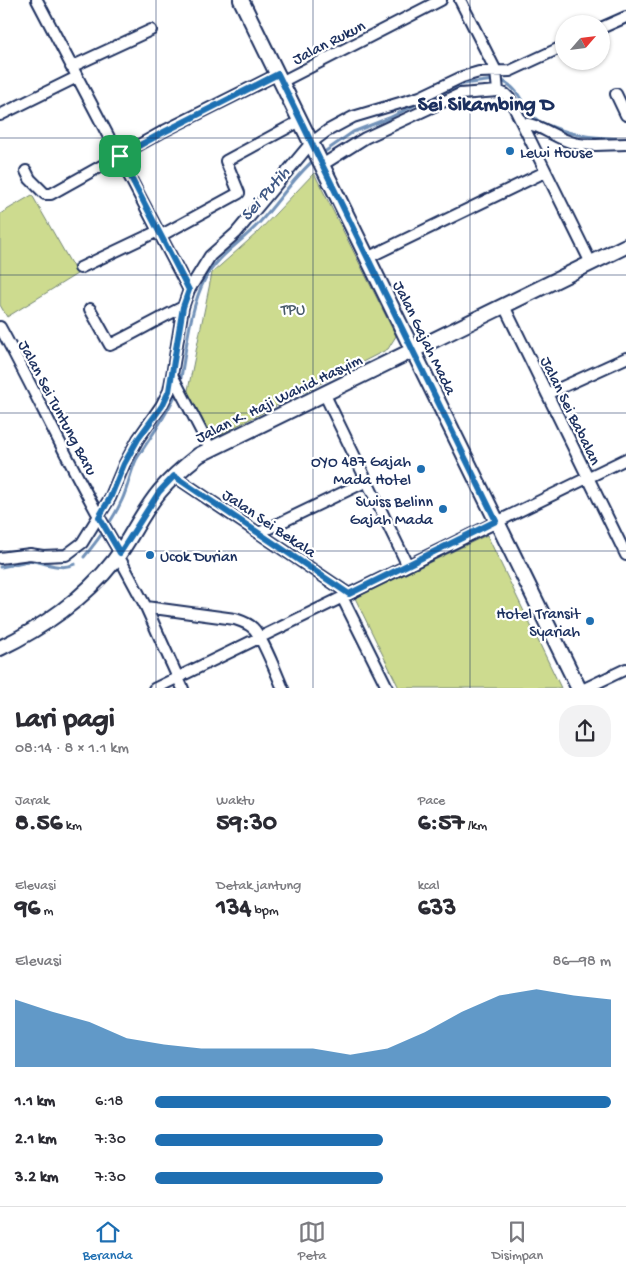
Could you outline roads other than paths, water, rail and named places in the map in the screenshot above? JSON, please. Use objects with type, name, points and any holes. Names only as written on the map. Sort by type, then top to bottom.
[{"type":"street","points":[[37,0],[189,290]]},
{"type":"street","name":"Jalan Gajah Mada","points":[[241,0],[579,688]]},
{"type":"street","name":"Jalan Rukun","points":[[26,171],[30,179],[45,194],[51,194],[164,132],[441,0]]},
{"type":"street","points":[[460,0],[497,81],[510,99],[591,263]]},
{"type":"street","points":[[610,24],[626,17]]},
{"type":"street","points":[[71,67],[151,30]]},
{"type":"street","points":[[321,163],[365,138],[460,94],[497,81],[504,72],[555,50]]},
{"type":"street","points":[[0,558],[30,554],[43,556],[66,555],[82,543],[101,520],[138,439],[162,406],[174,378],[183,307],[189,290],[210,256],[236,232],[312,144],[327,131],[353,117],[420,97],[470,75],[479,72],[497,81]]},
{"type":"street","points":[[0,115],[77,78]]},
{"type":"street","points":[[616,94],[626,115]]},
{"type":"street","points":[[80,268],[159,233],[239,193],[226,160],[300,121]]},
{"type":"street","points":[[522,123],[532,124],[572,142],[582,144],[626,144]]},
{"type":"street","points":[[368,258],[545,172]]},
{"type":"street","name":"Jalan K. Haji Wahid Hasyim","points":[[0,648],[25,636],[78,598],[103,574],[119,554],[159,492],[189,462],[210,448],[626,246]]},
{"type":"street","name":"Jalan Sei Babalan","points":[[504,306],[626,555]]},
{"type":"street","points":[[90,309],[110,345],[183,307]]},
{"type":"street","name":"Jalan Sei Tuntung Baru","points":[[0,327],[146,607],[183,688]]},
{"type":"street","points":[[547,394],[626,358]]},
{"type":"street","points":[[174,378],[210,448]]},
{"type":"street","points":[[324,393],[407,564]]},
{"type":"street","points":[[154,688],[626,459]]},
{"type":"street","name":"Jalan Sei Bekala","points":[[174,476],[346,595],[388,688]]},
{"type":"street","points":[[259,533],[367,481]]},
{"type":"street","points":[[146,607],[235,619],[253,628],[260,637],[283,688]]},
{"type":"street","points":[[584,688],[626,669]]},
{"type":"waterway","name":"Sei Putih","points":[[320,155],[353,132],[389,118],[421,102],[463,84],[494,80]]},
{"type":"waterway","name":"Sei Putih","points":[[500,80],[513,88],[531,114],[540,122],[578,135],[626,139]]},
{"type":"waterway","name":"Sei Putih","points":[[180,383],[192,316],[200,290],[210,270],[260,222],[293,181],[315,159]]},
{"type":"waterway","name":"Sei Putih","points":[[84,557],[114,515],[124,495],[136,460],[163,418],[177,391]]},
{"type":"waterway","name":"Sei Putih","points":[[0,567],[31,561],[64,567],[75,564]]},
{"type":"place","name":"Lewi House","points":[[510,151]]},
{"type":"place","name":"OYO 487 Gajah Mada Hotel","points":[[421,469]]},
{"type":"place","name":"Swiss Belinn Gajah Mada","points":[[443,509]]},
{"type":"place","name":"Ucok Durian","points":[[150,555]]},
{"type":"place","name":"Hotel Transit Syariah","points":[[590,621]]},
{"type":"district","name":"Sei Sikambing D","points":[[486,103]]},
{"type":"park label","name":"TPU","points":[[293,308]]}]
